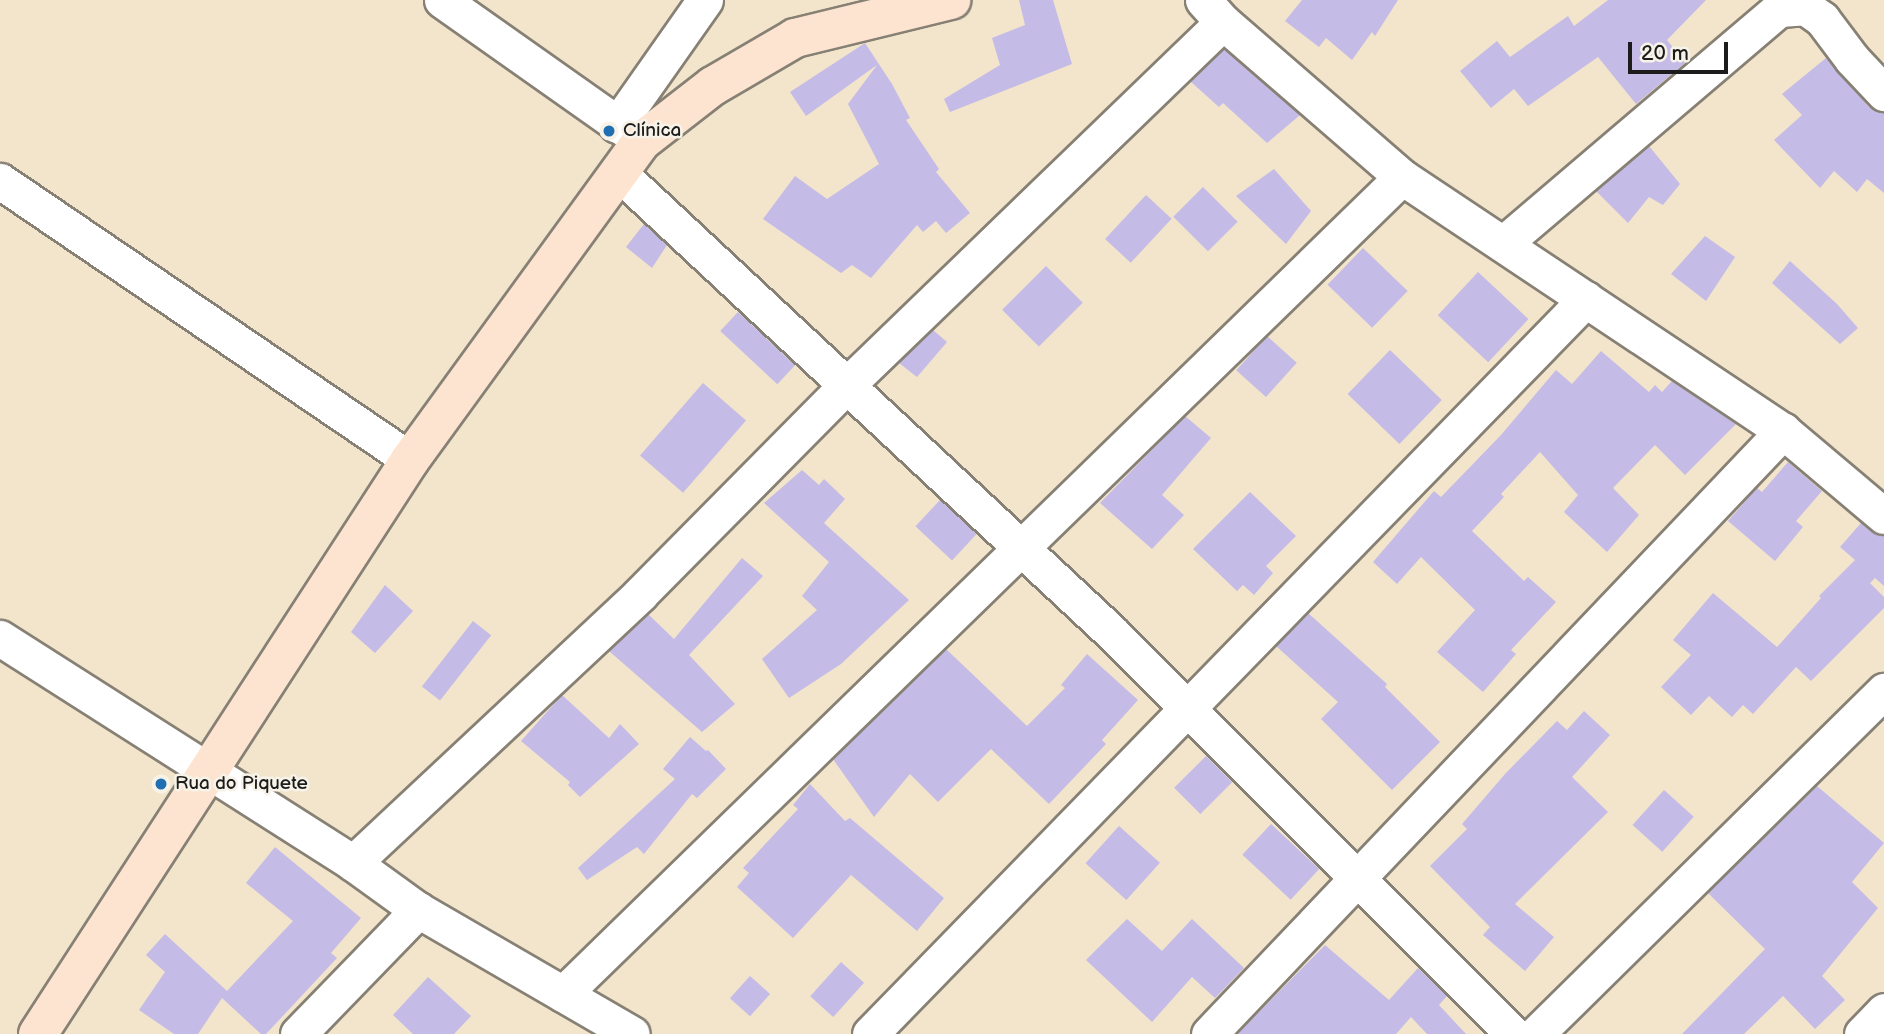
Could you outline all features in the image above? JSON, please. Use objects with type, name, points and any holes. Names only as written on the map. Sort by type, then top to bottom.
[{"type":"street","points":[[442,0],[629,133]]},
{"type":"street","points":[[38,1034],[410,460],[620,173],[629,133],[705,0]]},
{"type":"street","points":[[629,133],[795,38],[951,0]]},
{"type":"street","points":[[1504,243],[1779,9],[1805,7],[1822,19],[1852,59],[1884,93]]},
{"type":"street","points":[[353,863],[640,594],[1213,11],[1402,177],[1783,431],[1884,516]]},
{"type":"street","points":[[620,173],[1021,546],[1513,1034]]},
{"type":"street","points":[[563,994],[1402,177]]},
{"type":"street","points":[[0,181],[410,460]]},
{"type":"street","points":[[870,1034],[1586,299]]},
{"type":"street","points":[[1209,1034],[1783,431]]},
{"type":"street","points":[[0,638],[206,772],[353,863],[418,910],[563,994],[622,1032]]},
{"type":"street","points":[[1536,1034],[1884,691]]},
{"type":"street","points":[[298,1034],[418,910]]},
{"type":"street","points":[[1862,1034],[1884,1011]]},
{"type":"building","points":[[1019,0],[1053,0],[1072,64],[950,112],[944,99],[1000,65],[992,38],[1025,25]]},
{"type":"building","points":[[1302,0],[1398,0],[1375,36],[1372,32],[1352,60],[1326,38],[1319,47],[1285,21]]},
{"type":"building","points":[[1608,0],[1706,0],[1667,40],[1685,63],[1636,104],[1598,57],[1528,106],[1514,89],[1491,108],[1460,71],[1497,41],[1510,57],[1568,16],[1574,26]]},
{"type":"building","points":[[865,43],[892,84],[910,118],[906,120],[939,169],[936,172],[970,213],[946,233],[936,221],[923,232],[917,225],[871,278],[852,265],[841,273],[763,219],[795,176],[827,199],[879,164],[848,104],[877,65],[806,116],[790,92]]},
{"type":"building","points":[[1224,49],[1300,115],[1267,143],[1223,103],[1219,107],[1190,81]]},
{"type":"building","points":[[1826,58],[1869,107],[1884,113],[1884,193],[1867,179],[1857,192],[1834,171],[1820,188],[1774,140],[1802,115],[1782,94]]},
{"type":"building","points":[[1649,146],[1680,184],[1663,205],[1649,197],[1628,223],[1596,191]]},
{"type":"building","points":[[1274,169],[1311,211],[1286,244],[1236,196]]},
{"type":"building","points":[[1203,187],[1238,222],[1208,251],[1173,217]]},
{"type":"building","points":[[1146,195],[1172,219],[1131,263],[1105,239]]},
{"type":"building","points":[[644,224],[667,245],[652,268],[626,247]]},
{"type":"building","points":[[1705,236],[1735,257],[1706,301],[1671,274]]},
{"type":"building","points":[[1363,248],[1408,291],[1372,328],[1328,285]]},
{"type":"building","points":[[1790,261],[1837,304],[1858,328],[1840,344],[1772,283]]},
{"type":"building","points":[[1046,266],[1083,303],[1039,347],[1002,310]]},
{"type":"building","points":[[1478,272],[1528,319],[1488,362],[1438,315]]},
{"type":"building","points":[[738,312],[795,365],[777,384],[720,331]]},
{"type":"building","points":[[933,330],[947,342],[917,377],[899,363]]},
{"type":"building","points":[[1267,336],[1297,363],[1266,397],[1236,370]]},
{"type":"building","points":[[1390,350],[1442,400],[1399,444],[1348,394]]},
{"type":"building","points":[[1601,351],[1649,392],[1655,385],[1662,392],[1672,381],[1736,424],[1685,475],[1655,445],[1613,488],[1639,515],[1607,552],[1564,512],[1578,495],[1540,452],[1501,494],[1504,497],[1472,531],[1524,581],[1528,577],[1556,602],[1511,650],[1516,654],[1483,692],[1437,652],[1475,610],[1421,557],[1397,584],[1373,562],[1434,491],[1441,497],[1501,435],[1556,370],[1572,384]]},
{"type":"building","points":[[703,383],[746,420],[683,493],[640,455]]},
{"type":"building","points":[[1185,416],[1211,438],[1162,495],[1184,515],[1152,549],[1100,503]]},
{"type":"building","points":[[1788,462],[1822,491],[1796,521],[1803,527],[1775,561],[1728,521],[1757,488],[1762,492]]},
{"type":"building","points":[[802,470],[819,485],[824,479],[845,499],[824,523],[909,600],[841,664],[789,698],[762,659],[817,610],[802,596],[829,562],[764,503]]},
{"type":"building","points":[[1250,492],[1296,536],[1266,566],[1273,573],[1254,595],[1243,585],[1237,591],[1193,549]]},
{"type":"building","points":[[940,500],[977,534],[952,560],[915,526]]},
{"type":"building","points":[[1861,523],[1872,532],[1884,536],[1884,586],[1875,578],[1870,583],[1884,597],[1884,608],[1811,681],[1796,667],[1753,714],[1743,705],[1732,717],[1709,696],[1691,715],[1661,687],[1691,655],[1673,640],[1713,593],[1777,647],[1821,598],[1819,596],[1855,560],[1840,547]]},
{"type":"building","points":[[742,558],[763,576],[689,655],[735,704],[702,732],[609,651],[648,614],[674,639]]},
{"type":"building","points":[[385,585],[413,611],[375,653],[351,632]]},
{"type":"building","points":[[1308,613],[1387,684],[1385,687],[1440,742],[1392,790],[1321,719],[1338,702],[1276,646]]},
{"type":"building","points":[[473,621],[491,635],[440,701],[422,686]]},
{"type":"building","points":[[946,649],[1027,726],[1065,688],[1061,685],[1087,654],[1138,700],[1102,740],[1106,744],[1049,804],[991,749],[938,802],[910,774],[874,817],[833,759]]},
{"type":"building","points":[[562,695],[609,738],[620,724],[639,744],[580,797],[568,785],[570,782],[521,741]]},
{"type":"building","points":[[1584,711],[1610,735],[1572,777],[1608,812],[1515,904],[1554,937],[1525,971],[1483,935],[1490,927],[1430,866],[1467,829],[1462,824],[1505,774],[1557,721],[1567,730]]},
{"type":"building","points":[[690,737],[708,750],[726,769],[697,798],[692,794],[644,854],[637,847],[587,880],[578,868],[675,779],[663,769]]},
{"type":"building","points":[[1206,756],[1232,782],[1200,814],[1174,788]]},
{"type":"building","points":[[810,784],[845,821],[850,818],[944,898],[917,931],[851,875],[793,938],[737,887],[749,873],[743,868],[798,809],[793,805]]},
{"type":"building","points":[[1817,786],[1884,843],[1852,882],[1878,908],[1822,976],[1845,1000],[1815,1029],[1783,996],[1744,1034],[1682,1034],[1765,949],[1708,893]]},
{"type":"building","points":[[1664,790],[1694,817],[1662,852],[1633,825]]},
{"type":"building","points":[[1271,824],[1319,869],[1291,900],[1242,855]]},
{"type":"building","points":[[1119,826],[1160,863],[1126,900],[1086,863]]},
{"type":"building","points":[[275,847],[361,918],[331,953],[337,958],[266,1034],[261,1034],[222,998],[198,1034],[174,1034],[139,1010],[165,972],[146,955],[165,934],[227,991],[293,921],[246,883]]},
{"type":"building","points":[[1127,919],[1162,951],[1192,919],[1244,968],[1215,998],[1192,977],[1152,1022],[1086,960]]},
{"type":"building","points":[[1325,945],[1389,1000],[1418,968],[1447,996],[1439,1005],[1466,1034],[1427,1034],[1411,1017],[1396,1034],[1237,1034]]},
{"type":"building","points":[[841,962],[864,983],[833,1017],[810,996]]},
{"type":"building","points":[[750,976],[770,994],[750,1016],[730,998]]},
{"type":"building","points":[[428,977],[471,1016],[454,1034],[413,1034],[393,1015]]},
{"type":"place","name":"Clínica","points":[[609,131]]},
{"type":"place","name":"Rua do Piquete","points":[[161,784]]}]
